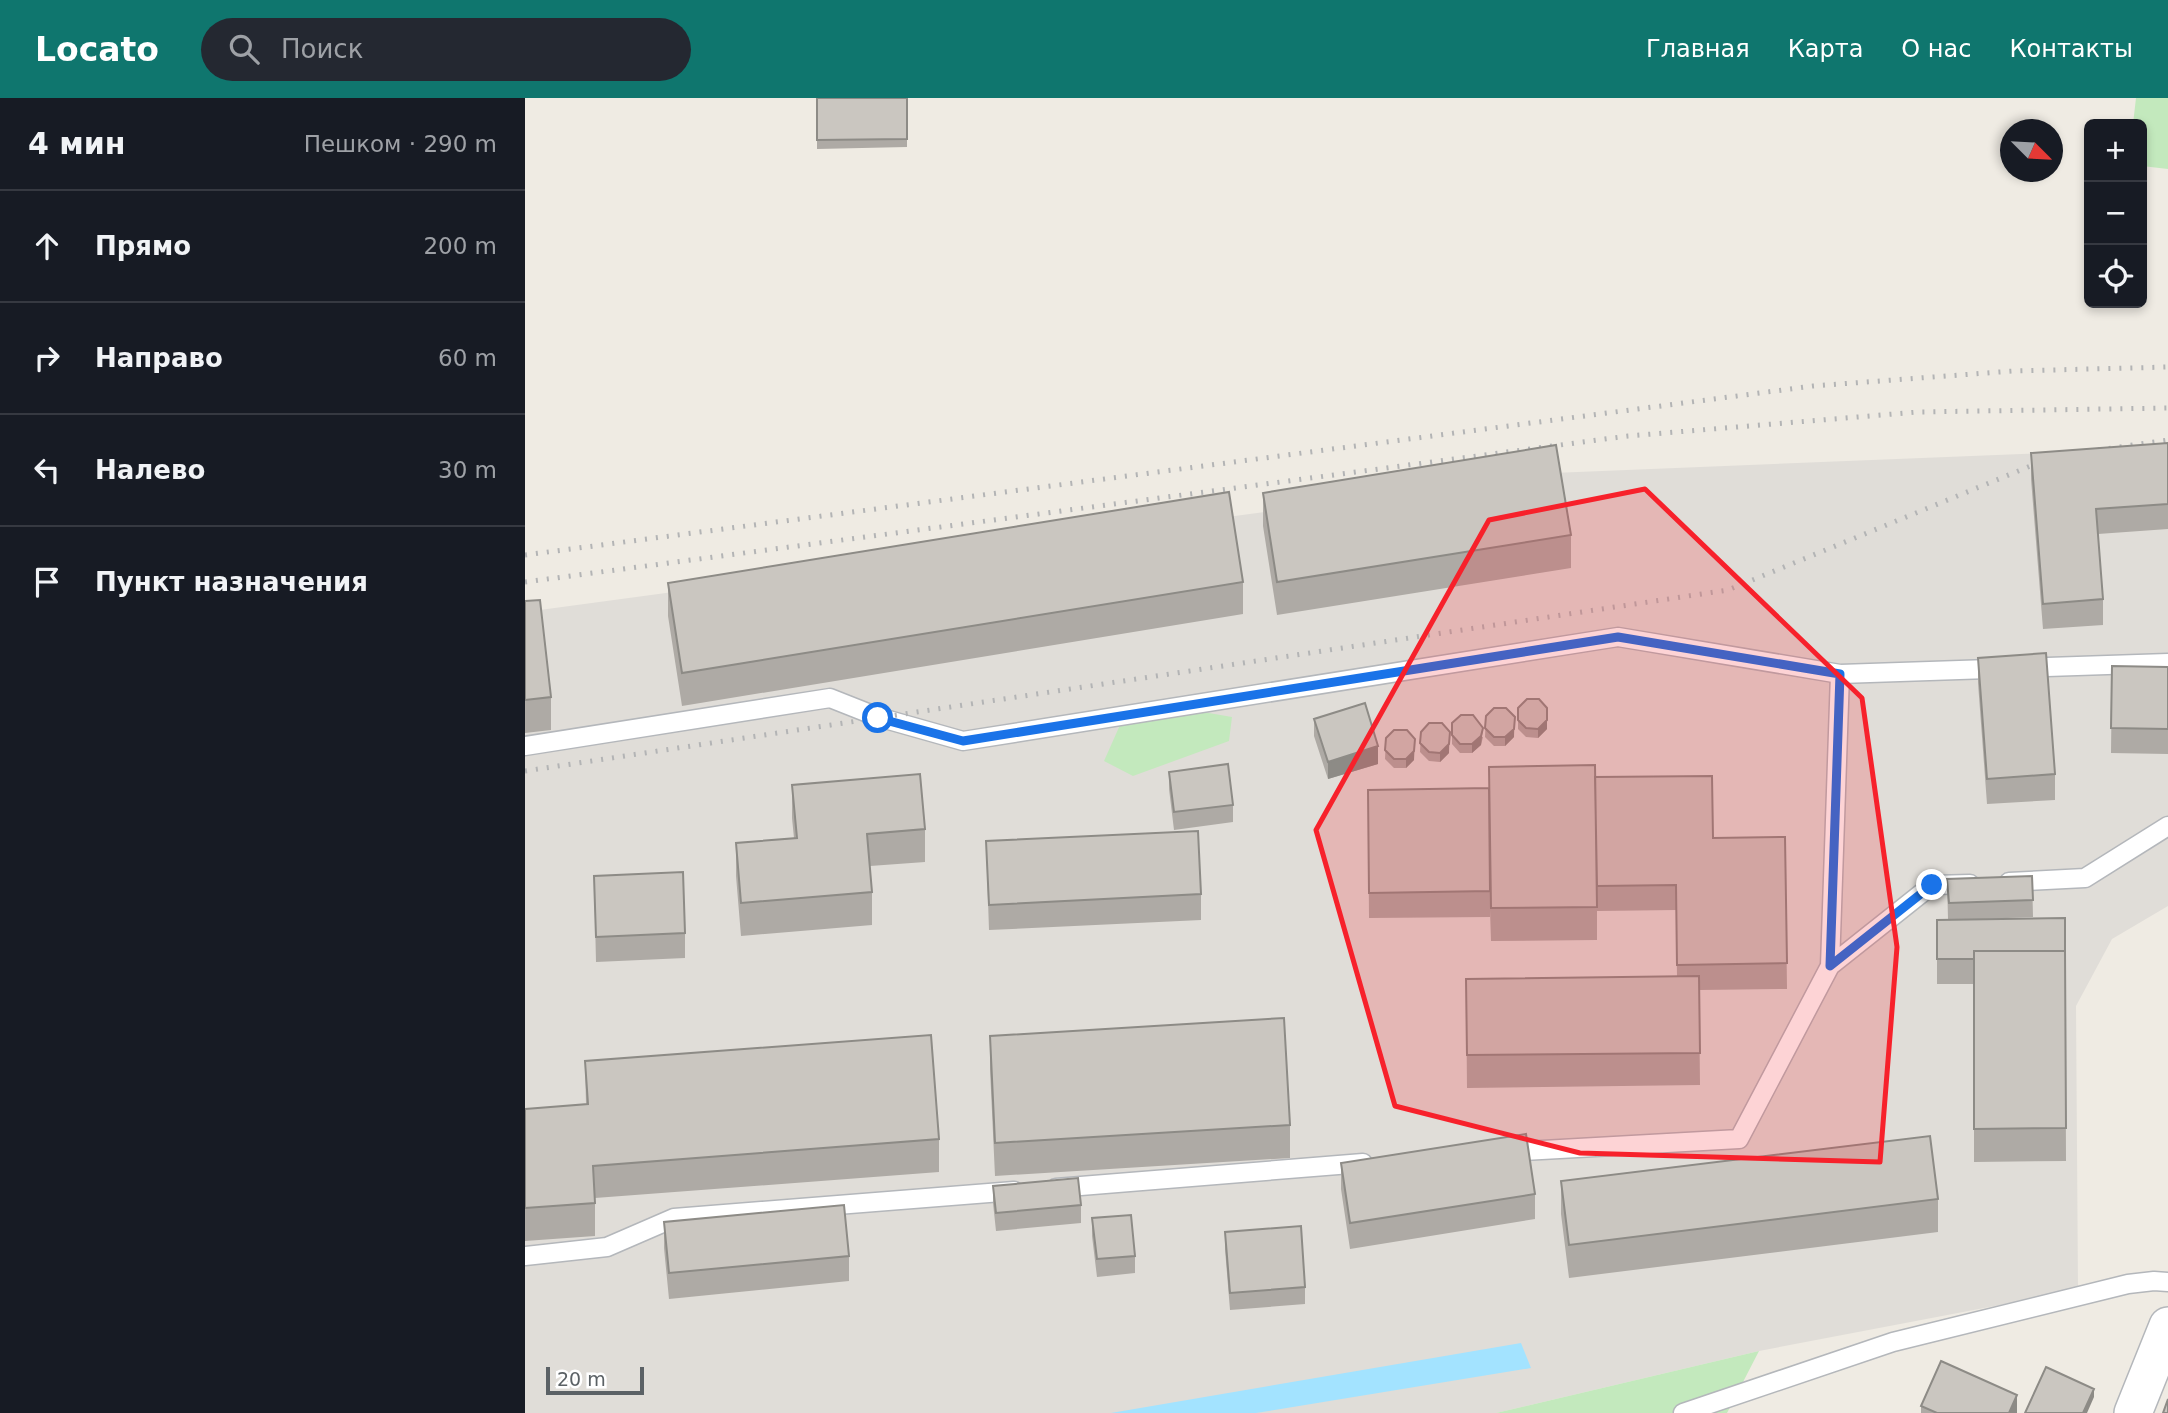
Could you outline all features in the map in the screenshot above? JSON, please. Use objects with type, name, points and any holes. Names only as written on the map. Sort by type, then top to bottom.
[{"type":"street","points":[[2133,1413],[2168,1326]]},
{"type":"lane","points":[[525,746],[830,698],[878,718],[963,741],[1618,637],[1840,674],[2168,663]]},
{"type":"lane","points":[[1830,966],[1840,674]]},
{"type":"lane","points":[[1492,1153],[1739,1139],[1830,966],[1932,885],[2085,878],[2168,826]]},
{"type":"lane","points":[[525,1256],[607,1247],[674,1218],[1381,1162]]},
{"type":"lane","points":[[1683,1413],[1893,1342],[2128,1284],[2168,1282]]},
{"type":"highlighted area","points":[[1645,489],[1862,698],[1897,947],[1880,1162],[1580,1153],[1395,1106],[1316,830],[1489,520]]},
{"type":"shaded area","points":[[2168,448],[2168,906],[2112,939],[2076,1006],[2078,1290],[1759,1351],[1496,1413],[525,1413],[525,612],[1553,473]]},
{"type":"green space","points":[[2136,98],[2168,98],[2168,169],[2147,167],[2147,119],[2134,119]]},
{"type":"green space","points":[[1203,712],[1232,717],[1229,741],[1133,776],[1104,761],[1120,725]]},
{"type":"green space","points":[[1759,1351],[1727,1413],[1496,1413]]},
{"type":"water","points":[[1521,1343],[1531,1368],[1256,1413],[1111,1413]]},
{"type":"building","points":[[817,98],[907,98],[907,139],[817,140]]},
{"type":"building","points":[[2168,443],[2168,504],[2096,509],[2103,599],[2043,604],[2031,453]]},
{"type":"building","points":[[1556,445],[1571,535],[1277,582],[1263,493]]},
{"type":"building","points":[[1229,492],[1243,582],[682,673],[668,583]]},
{"type":"building","points":[[540,600],[551,697],[525,700],[525,601]]},
{"type":"building","points":[[2046,653],[2055,774],[1987,779],[1978,658]]},
{"type":"building","points":[[2112,666],[2168,667],[2168,729],[2111,728]]},
{"type":"building","points":[[1527,699],[1539,699],[1547,708],[1547,720],[1538,729],[1526,728],[1518,720],[1518,708]]},
{"type":"building","points":[[1365,703],[1378,746],[1328,762],[1314,719]]},
{"type":"building","points":[[1494,708],[1506,708],[1515,717],[1514,729],[1505,737],[1494,737],[1485,728],[1486,716]]},
{"type":"building","points":[[1461,715],[1473,715],[1483,728],[1481,736],[1472,744],[1460,744],[1452,735],[1452,723]]},
{"type":"building","points":[[1429,723],[1442,723],[1450,732],[1449,744],[1440,753],[1429,752],[1420,743],[1421,732]]},
{"type":"building","points":[[1394,730],[1407,730],[1415,739],[1414,751],[1406,759],[1394,759],[1385,750],[1386,738]]},
{"type":"building","points":[[1228,764],[1233,805],[1174,812],[1169,772]]},
{"type":"building","points":[[1595,765],[1597,907],[1491,908],[1489,767]]},
{"type":"building","points":[[920,774],[925,829],[867,834],[872,892],[741,903],[736,843],[797,838],[792,785]]},
{"type":"building","points":[[1712,776],[1713,838],[1785,837],[1787,963],[1677,965],[1676,885],[1597,886],[1595,777]]},
{"type":"building","points":[[1489,788],[1490,891],[1369,893],[1368,790]]},
{"type":"building","points":[[1198,831],[1201,894],[989,905],[986,841]]},
{"type":"building","points":[[683,872],[685,933],[596,937],[594,876]]},
{"type":"building","points":[[2032,876],[2033,900],[1949,903],[1947,879]]},
{"type":"building","points":[[2065,918],[2065,951],[1974,951],[1974,959],[1937,959],[1937,920]]},
{"type":"building","points":[[1974,951],[2065,951],[2066,1128],[1974,1129]]},
{"type":"building","points":[[1699,976],[1700,1053],[1467,1055],[1466,979]]},
{"type":"building","points":[[1284,1018],[1290,1125],[995,1143],[990,1036]]},
{"type":"building","points":[[931,1035],[939,1139],[593,1166],[595,1203],[525,1208],[525,1109],[588,1104],[585,1061]]},
{"type":"building","points":[[1526,1134],[1535,1194],[1350,1223],[1341,1163]]},
{"type":"building","points":[[1930,1136],[1938,1199],[1569,1245],[1561,1181]]},
{"type":"building","points":[[1078,1178],[1081,1205],[996,1213],[993,1186]]},
{"type":"building","points":[[844,1205],[849,1256],[669,1273],[664,1222]]},
{"type":"building","points":[[1131,1215],[1135,1256],[1097,1259],[1092,1218]]},
{"type":"building","points":[[1301,1226],[1305,1287],[1230,1293],[1225,1232]]},
{"type":"building","points":[[1941,1361],[2017,1395],[2009,1413],[1937,1413],[1921,1406]]},
{"type":"building","points":[[2046,1367],[2094,1389],[2083,1413],[2025,1413]]},
{"type":"building","points":[[2168,1399],[2168,1413],[2163,1413]]},
{"type":"railway","points":[[525,555],[1813,386],[2013,371],[2168,367]]},
{"type":"railway","points":[[525,582],[1628,436],[1918,412],[2168,408]]},
{"type":"railway","points":[[2098,450],[2168,440]]},
{"type":"railway","points":[[525,771],[1728,590],[2050,458]]},
{"type":"route","points":[[878,718],[963,741],[1618,637],[1840,674],[1830,966],[1932,885]]}]
